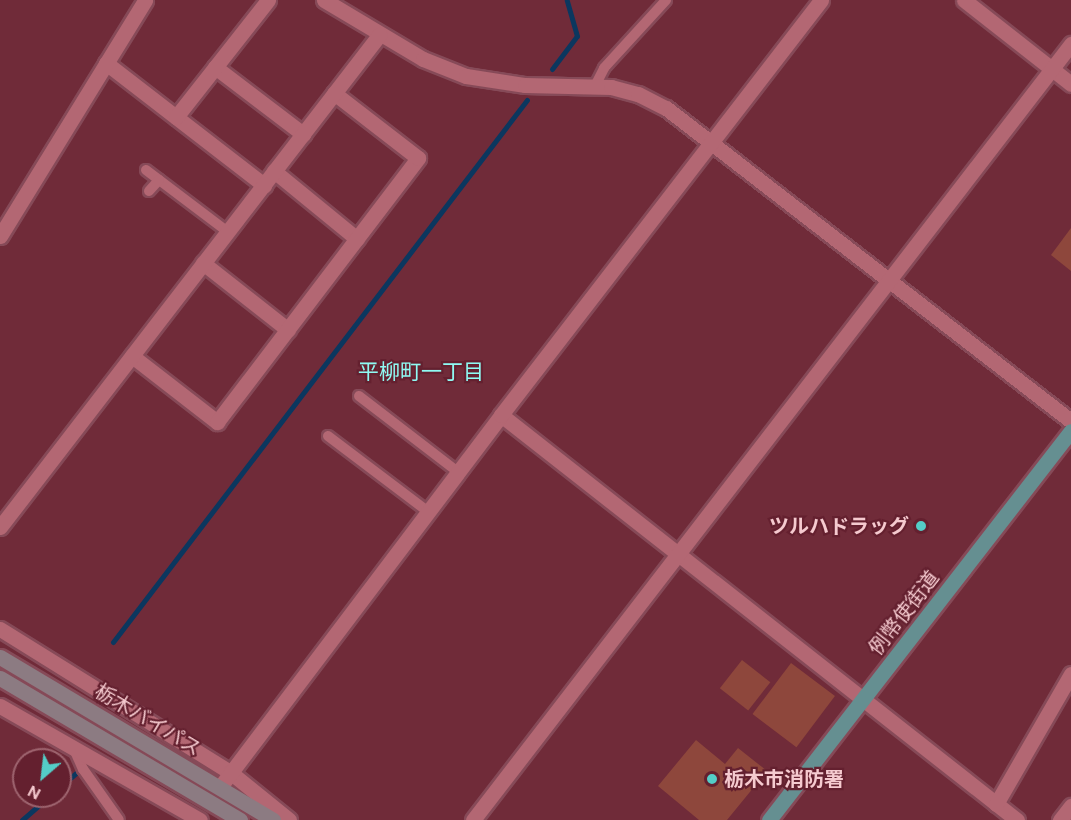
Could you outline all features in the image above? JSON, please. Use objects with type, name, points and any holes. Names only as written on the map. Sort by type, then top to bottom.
[{"type":"main road","name":"例幣使街道","points":[[769,820],[1071,431]]},
{"type":"main road","name":"栃木バイパス","points":[[0,657],[273,820]]},
{"type":"main road","name":"栃木バイパス","points":[[0,678],[240,820]]},
{"type":"street","points":[[0,236],[145,0]]},
{"type":"street","points":[[176,117],[268,0]]},
{"type":"street","points":[[324,0],[445,69],[483,81],[595,86],[627,90],[652,101],[712,142],[1071,421]]},
{"type":"street","points":[[220,788],[458,471],[821,0]]},
{"type":"street","points":[[964,0],[1071,84]]},
{"type":"street","points":[[0,527],[380,34]]},
{"type":"street","points":[[472,820],[1071,44]]},
{"type":"street","points":[[106,63],[264,185]]},
{"type":"street","points":[[215,67],[303,134]]},
{"type":"street","points":[[132,356],[218,422],[418,158],[334,93]]},
{"type":"street","points":[[274,171],[357,238]]},
{"type":"street","points":[[203,263],[288,330]]},
{"type":"street","points":[[501,415],[1012,818]]},
{"type":"street","points":[[0,629],[230,772],[266,798],[289,820]]},
{"type":"street","points":[[996,804],[1071,674]]},
{"type":"street","points":[[0,706],[200,820]]},
{"type":"street","points":[[1059,820],[1071,806]]},
{"type":"lane","points":[[595,86],[604,68],[666,0]]},
{"type":"lane","points":[[146,170],[228,232]]},
{"type":"lane","points":[[150,191],[159,180]]},
{"type":"lane","points":[[359,396],[458,471]]},
{"type":"lane","points":[[328,436],[427,512]]},
{"type":"lane","points":[[74,749],[83,769],[119,820]]},
{"type":"building","points":[[1071,228],[1071,271],[1051,255]]},
{"type":"building","points":[[742,660],[770,682],[748,711],[720,688]]},
{"type":"building","points":[[791,663],[835,696],[796,747],[752,714]]},
{"type":"building","name":"栃木市消防署","points":[[696,740],[725,764],[738,748],[767,771],[727,820],[699,820],[658,786]]},
{"type":"waterway","points":[[552,69],[577,36],[567,0]]},
{"type":"waterway","points":[[113,642],[527,100]]},
{"type":"waterway","points":[[72,776],[76,773]]},
{"type":"waterway","points":[[22,820],[36,808]]},
{"type":"place","name":"ツルハドラッグ","points":[[921,526]]},
{"type":"place","name":"栃木市消防署","points":[[712,779]]},
{"type":"district","name":"平柳町一丁目","points":[[421,372]]}]
